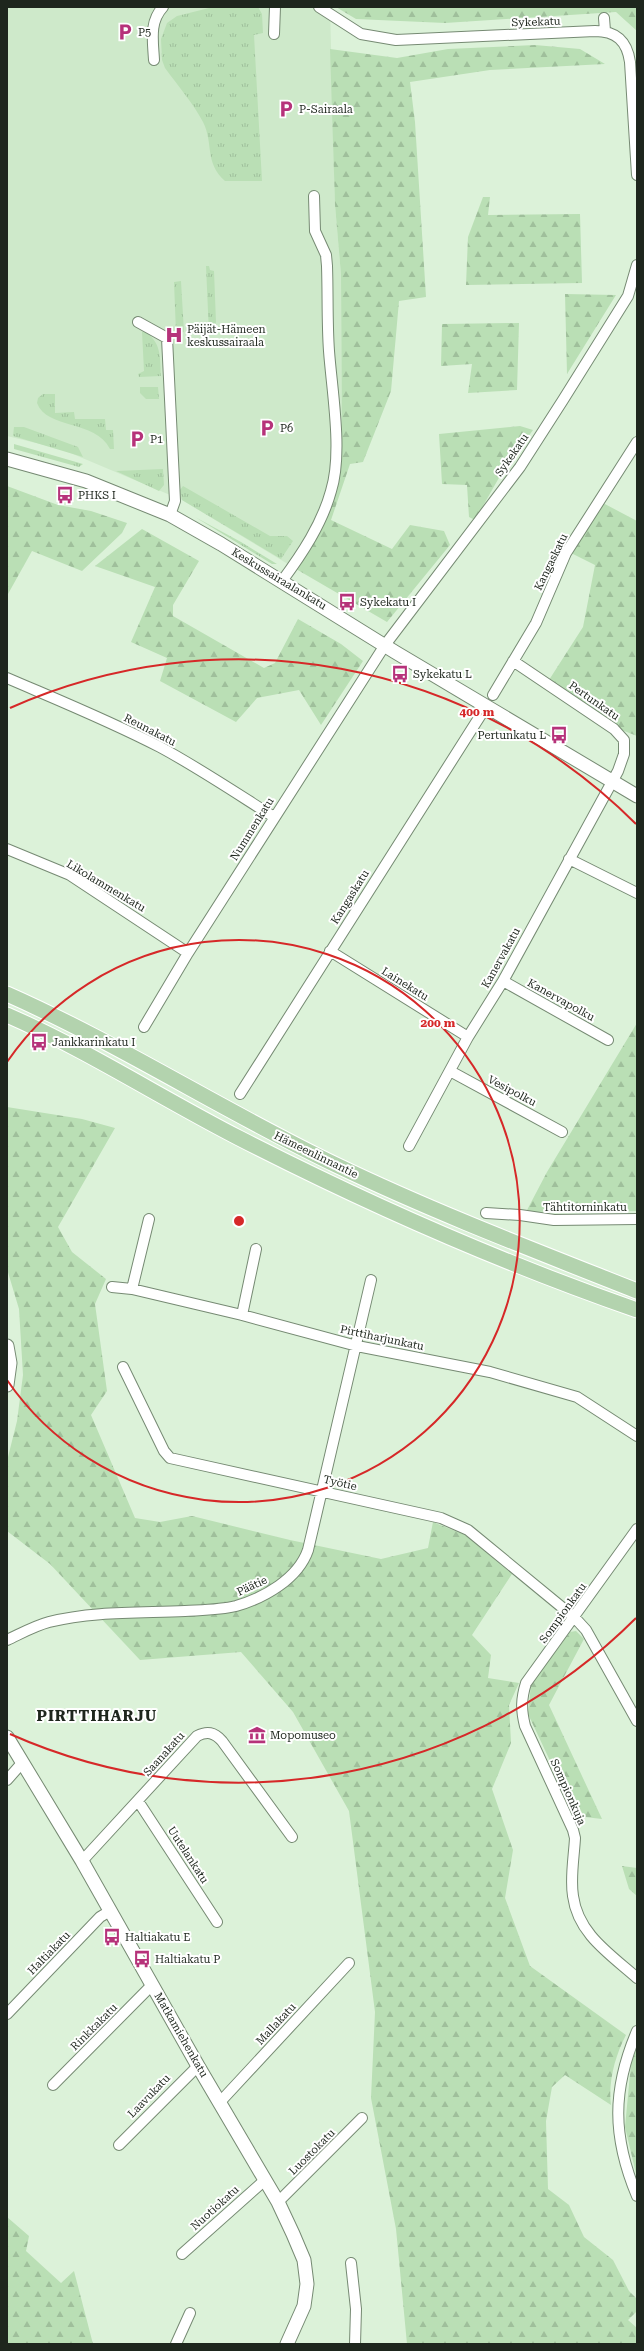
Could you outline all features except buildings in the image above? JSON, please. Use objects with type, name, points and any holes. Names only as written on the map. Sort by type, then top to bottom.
[{"type":"main road","name":"Hämeenlinnantie","points":[[7,994],[117,1049],[245,1119],[336,1165],[420,1204],[637,1291]]},
{"type":"main road","name":"Hämeenlinnantie","points":[[7,1015],[137,1081],[237,1137],[325,1181],[434,1230],[591,1294],[637,1310]]},
{"type":"street","points":[[154,60],[154,20],[163,7]]},
{"type":"street","points":[[274,34],[275,7]]},
{"type":"street","name":"Sykekatu","points":[[319,7],[361,34],[396,40],[605,31]]},
{"type":"street","points":[[604,18],[605,31],[616,35],[628,51],[637,176]]},
{"type":"street","points":[[282,581],[314,533],[332,490],[336,453],[328,339],[326,255],[315,231],[313,214],[316,209],[311,196]]},
{"type":"street","name":"Sykekatu","points":[[384,645],[520,467],[628,296],[637,265]]},
{"type":"street","points":[[138,322],[167,338],[175,501],[170,516]]},
{"type":"street","name":"Kangaskatu","points":[[493,695],[536,623],[566,553],[637,442]]},
{"type":"street","name":"Keskussairaalankatu","points":[[7,459],[86,481],[170,516],[282,581],[384,645],[637,796]]},
{"type":"street","name":"Nummenkatu","points":[[144,1027],[188,953],[384,645]]},
{"type":"street","name":"Pertunkatu","points":[[513,661],[614,729],[624,740],[624,754],[618,770],[611,780]]},
{"type":"street","name":"Reunakatu","points":[[7,678],[95,716],[159,747],[212,777],[274,817]]},
{"type":"street","name":"Kangaskatu","points":[[240,1094],[482,713]]},
{"type":"street","name":"Kanervakatu","points":[[409,1146],[468,1037],[503,981],[611,780]]},
{"type":"street","name":"Likolammenkatu","points":[[7,849],[70,875],[188,953]]},
{"type":"street","points":[[569,859],[637,893]]},
{"type":"street","name":"Lainekatu","points":[[330,951],[468,1037]]},
{"type":"street","name":"Kanervapolku","points":[[503,981],[608,1040]]},
{"type":"street","name":"Vesipolku","points":[[450,1071],[562,1132]]},
{"type":"street","name":"Tähtitorninkatu","points":[[486,1213],[554,1220],[637,1219]]},
{"type":"street","points":[[132,1289],[149,1219]]},
{"type":"street","points":[[242,1315],[256,1249]]},
{"type":"street","name":"Päätie","points":[[7,1640],[49,1622],[114,1614],[216,1609],[237,1606],[268,1593],[290,1577],[305,1559],[371,1280]]},
{"type":"street","name":"Pirttiharjunkatu","points":[[112,1288],[132,1289],[242,1315],[356,1346],[490,1372],[577,1397],[637,1436]]},
{"type":"street","points":[[7,1346],[10,1363],[7,1385]]},
{"type":"street","name":"Työtie","points":[[123,1367],[164,1451],[170,1458],[441,1518],[468,1530],[575,1618],[586,1630],[637,1721]]},
{"type":"street","name":"Sompionkatu","points":[[522,1714],[521,1697],[526,1683],[575,1618],[637,1529]]},
{"type":"street","name":"Sompionkuja","points":[[522,1714],[573,1830],[575,1838],[572,1895],[576,1911],[583,1927],[594,1940],[637,1978]]},
{"type":"street","name":"Saanakatu","points":[[82,1861],[197,1736],[210,1732],[222,1741],[292,1837]]},
{"type":"street","name":"Matkamiehenkatu","points":[[7,1737],[82,1861],[198,2066],[278,2202],[304,2260],[307,2284],[304,2306],[287,2344]]},
{"type":"street","points":[[7,1780],[22,1763]]},
{"type":"street","name":"Uutelankatu","points":[[138,1801],[217,1922]]},
{"type":"street","name":"Haltiakatu","points":[[7,2014],[100,1917],[110,1911]]},
{"type":"street","name":"Mallakatu","points":[[220,2102],[349,1963]]},
{"type":"street","name":"Rinkkakatu","points":[[53,2085],[152,1985]]},
{"type":"street","points":[[637,2031],[626,2057],[618,2098],[618,2128],[637,2196]]},
{"type":"street","name":"Laavukatu","points":[[119,2145],[198,2066]]},
{"type":"street","name":"Luostokatu","points":[[278,2202],[362,2118]]},
{"type":"street","name":"Nuotiokatu","points":[[182,2254],[265,2180]]},
{"type":"street","points":[[351,2263],[356,2309],[355,2344]]},
{"type":"street","points":[[176,2344],[190,2313]]},
{"type":"shaded area","name":"Päijät-Hämeen keskussairaala","points":[[7,7],[330,7],[335,205],[341,275],[342,458],[334,497],[320,532],[296,569],[182,500],[61,449],[7,436]]},
{"type":"green space","points":[[213,7],[258,7],[262,14],[263,33],[254,35],[262,181],[225,181],[218,174],[214,167],[203,122],[190,101],[165,68],[162,60],[161,39],[167,23],[177,16]]},
{"type":"green space","points":[[336,7],[637,7],[637,31],[616,12],[445,23],[356,19]]},
{"type":"green space","points":[[535,45],[580,49],[605,64],[490,70],[410,82],[415,122],[426,297],[399,301],[391,391],[363,462],[350,464],[331,520],[392,549],[410,525],[444,531],[450,545],[387,622],[296,569],[320,532],[334,497],[342,458],[341,275],[335,205],[330,49],[397,58],[448,49]]},
{"type":"green space","points":[[483,197],[490,197],[488,215],[580,214],[582,283],[466,285],[468,237]]},
{"type":"green space","points":[[206,266],[209,266],[210,270],[214,271],[216,322],[214,335],[209,334]]},
{"type":"green space","points":[[181,281],[184,332],[176,333],[174,282]]},
{"type":"green space","points":[[565,294],[616,295],[567,374]]},
{"type":"green space","points":[[519,323],[517,390],[468,393],[472,364],[441,366],[442,324]]},
{"type":"green space","points":[[144,331],[150,335],[157,345],[160,357],[161,376],[139,377],[138,374],[144,371],[142,332]]},
{"type":"green space","points":[[140,387],[158,387],[159,399],[146,399],[140,393]]},
{"type":"green space","points":[[43,394],[55,394],[55,413],[74,412],[75,419],[105,419],[106,430],[113,430],[114,449],[110,449],[103,440],[94,433],[83,428],[61,422],[42,411],[37,403],[38,398]]},
{"type":"green space","points":[[520,426],[533,430],[500,476],[475,520],[469,517],[467,485],[442,484],[439,434]]},
{"type":"green space","points":[[14,427],[24,427],[78,447],[83,457],[13,436]]},
{"type":"green space","points":[[14,444],[83,464],[79,467],[14,449]]},
{"type":"green space","points":[[163,469],[164,485],[159,491],[116,471]]},
{"type":"green space","points":[[7,486],[58,505],[91,511],[127,523],[122,533],[82,571],[32,551],[8,594]]},
{"type":"green space","points":[[183,486],[270,536],[287,536],[293,541],[281,559],[182,500],[180,490]]},
{"type":"green space","points":[[603,503],[637,521],[637,736],[619,729],[549,680],[583,627],[595,565],[571,553]]},
{"type":"green space","points":[[195,517],[241,542],[277,564],[272,564]]},
{"type":"green space","points":[[142,529],[199,561],[173,605],[173,616],[264,668],[275,663],[298,619],[341,644],[363,661],[321,725],[299,690],[257,698],[236,722],[160,681],[167,658],[131,642],[155,587],[95,566]]},
{"type":"green space","points":[[637,1023],[637,1211],[526,1212],[547,1172]]},
{"type":"green space","points":[[7,1107],[82,1119],[115,1128],[58,1227],[72,1252],[106,1279],[95,1304],[107,1391],[91,1415],[135,1518],[160,1522],[192,1516],[290,1540],[381,1559],[428,1548],[433,1522],[465,1535],[512,1574],[472,1635],[491,1655],[488,1678],[519,1683],[509,1705],[511,1743],[492,1789],[513,1850],[505,1898],[530,1966],[626,2035],[613,2069],[610,2096],[611,2105],[565,2075],[552,2087],[546,2121],[548,2189],[569,2205],[584,2237],[613,2260],[629,2291],[637,2299],[637,2311],[628,2320],[637,2328],[637,2344],[407,2344],[396,2229],[371,2098],[375,2012],[349,1811],[293,1712],[241,1652],[140,1660],[50,1564],[7,1531],[7,1461],[17,1421],[23,1375],[19,1309],[7,1269]]},
{"type":"green space","points":[[576,1631],[584,1639],[549,1705],[602,1819],[576,1816],[528,1714],[531,1684],[570,1632]]},
{"type":"green space","points":[[622,1866],[637,1868],[637,1896],[629,1889]]},
{"type":"green space","points":[[637,2045],[637,2178],[625,2127],[632,2053]]},
{"type":"green space","points":[[7,2217],[29,2236],[26,2251],[61,2283],[74,2271],[93,2344],[7,2344]]},
{"type":"place","name":"P5","points":[[125,32]]},
{"type":"place","name":"P-Sairaala","points":[[286,109]]},
{"type":"place","name":"Päijät-Hämeen keskussairaala","points":[[174,335]]},
{"type":"place","name":"P6","points":[[267,428]]},
{"type":"place","name":"P1","points":[[137,439]]},
{"type":"place","name":"PHKS I","points":[[65,495]]},
{"type":"place","name":"Sykekatu I","points":[[347,602]]},
{"type":"place","name":"Sykekatu L","points":[[400,674]]},
{"type":"place","name":"Pertunkatu L","points":[[559,735]]},
{"type":"place","name":"Jankkarinkatu I","points":[[39,1042]]},
{"type":"place","name":"Mopomuseo","points":[[257,1735]]},
{"type":"place","name":"Haltiakatu E","points":[[112,1937]]},
{"type":"place","name":"Haltiakatu P","points":[[142,1959]]},
{"type":"district","name":"PIRTTIHARJU","points":[[97,1716]]}]
